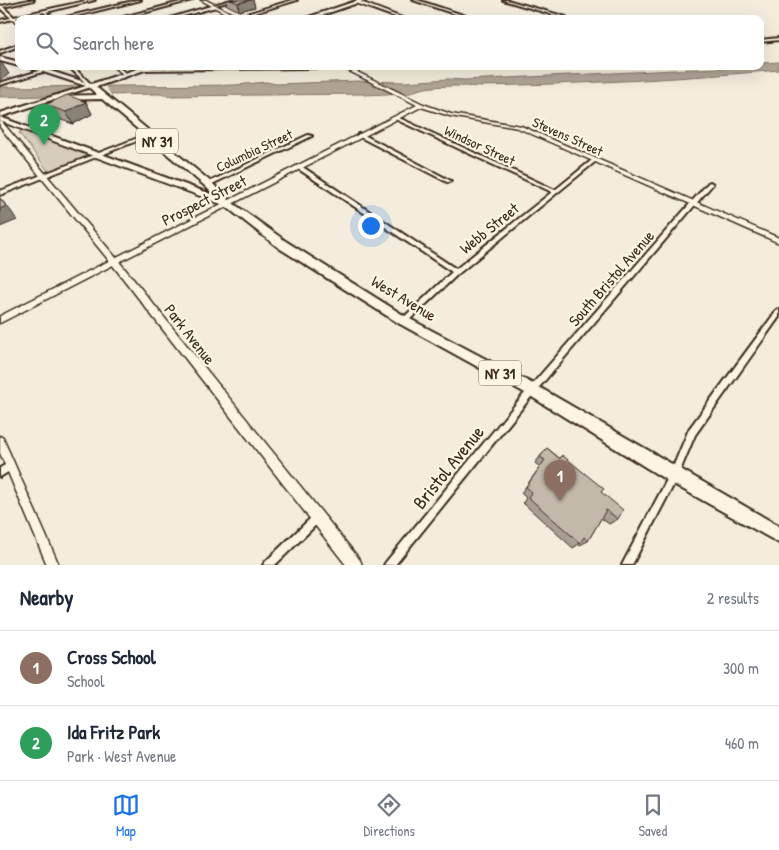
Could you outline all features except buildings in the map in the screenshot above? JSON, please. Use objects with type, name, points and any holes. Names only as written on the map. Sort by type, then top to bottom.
[{"type":"highway","points":[[317,15],[361,1]]},
{"type":"highway","points":[[0,59],[15,63]]},
{"type":"highway","name":"NY 31","points":[[41,70],[91,86],[208,184],[227,203]]},
{"type":"highway","points":[[91,86],[140,70]]},
{"type":"highway","points":[[51,98],[105,98]]},
{"type":"highway","name":"West Avenue","points":[[227,203],[283,245],[404,320],[532,390],[779,535]]},
{"type":"main road","points":[[203,0],[233,15]]},
{"type":"main road","points":[[0,115],[91,86]]},
{"type":"main road","name":"West Avenue","points":[[0,118],[227,203]]},
{"type":"main road","name":"Park Avenue","points":[[0,123],[114,261],[355,565]]},
{"type":"street","points":[[0,6],[33,0]]},
{"type":"street","points":[[26,15],[94,0]]},
{"type":"street","points":[[76,15],[140,0]]},
{"type":"street","points":[[133,15],[191,0]]},
{"type":"street","points":[[182,15],[234,0]]},
{"type":"street","points":[[248,15],[296,0]]},
{"type":"street","points":[[414,0],[461,15]]},
{"type":"street","points":[[504,0],[558,15]]},
{"type":"street","points":[[361,1],[392,15]]},
{"type":"street","points":[[0,6],[13,18]]},
{"type":"street","points":[[44,11],[48,15]]},
{"type":"street","points":[[0,21],[13,18]]},
{"type":"street","points":[[764,41],[779,39]]},
{"type":"street","points":[[0,52],[15,46]]},
{"type":"street","points":[[0,84],[47,70]]},
{"type":"street","points":[[74,70],[91,86]]},
{"type":"street","points":[[119,70],[126,75]]},
{"type":"street","name":"Stevens Street","points":[[349,70],[420,105],[450,114],[518,127],[779,241]]},
{"type":"street","name":"Prospect Street","points":[[0,320],[420,105]]},
{"type":"street","name":"Windsor Street","points":[[396,118],[554,192]]},
{"type":"street","points":[[0,192],[150,135]]},
{"type":"street","points":[[360,135],[449,181]]},
{"type":"street","name":"Columbia Street","points":[[208,184],[310,136]]},
{"type":"street","name":"Webb Street","points":[[404,320],[456,272],[594,161]]},
{"type":"street","points":[[299,167],[456,272]]},
{"type":"street","name":"South Bristol Avenue","points":[[532,390],[710,184]]},
{"type":"street","points":[[627,565],[674,475],[692,432],[779,312]]},
{"type":"street","name":"Bristol Avenue","points":[[390,565],[532,390]]},
{"type":"street","points":[[0,441],[53,565]]},
{"type":"street","points":[[0,473],[10,466]]},
{"type":"street","points":[[268,565],[317,518]]},
{"type":"shaded area","points":[[779,62],[779,70],[593,82],[482,87],[445,86],[425,88],[411,93],[364,95],[169,96],[159,94],[0,97],[0,87],[235,85],[266,82],[276,84],[357,81],[405,82],[675,70],[764,70],[764,63]]},
{"type":"shaded area","points":[[26,131],[90,156],[49,172],[19,133]]},
{"type":"pier","points":[[105,86],[113,98],[42,99],[75,87]]},
{"type":"place","name":"Ida Fritz Park","points":[[44,145]]},
{"type":"place","name":"Cross School","points":[[560,501]]}]
